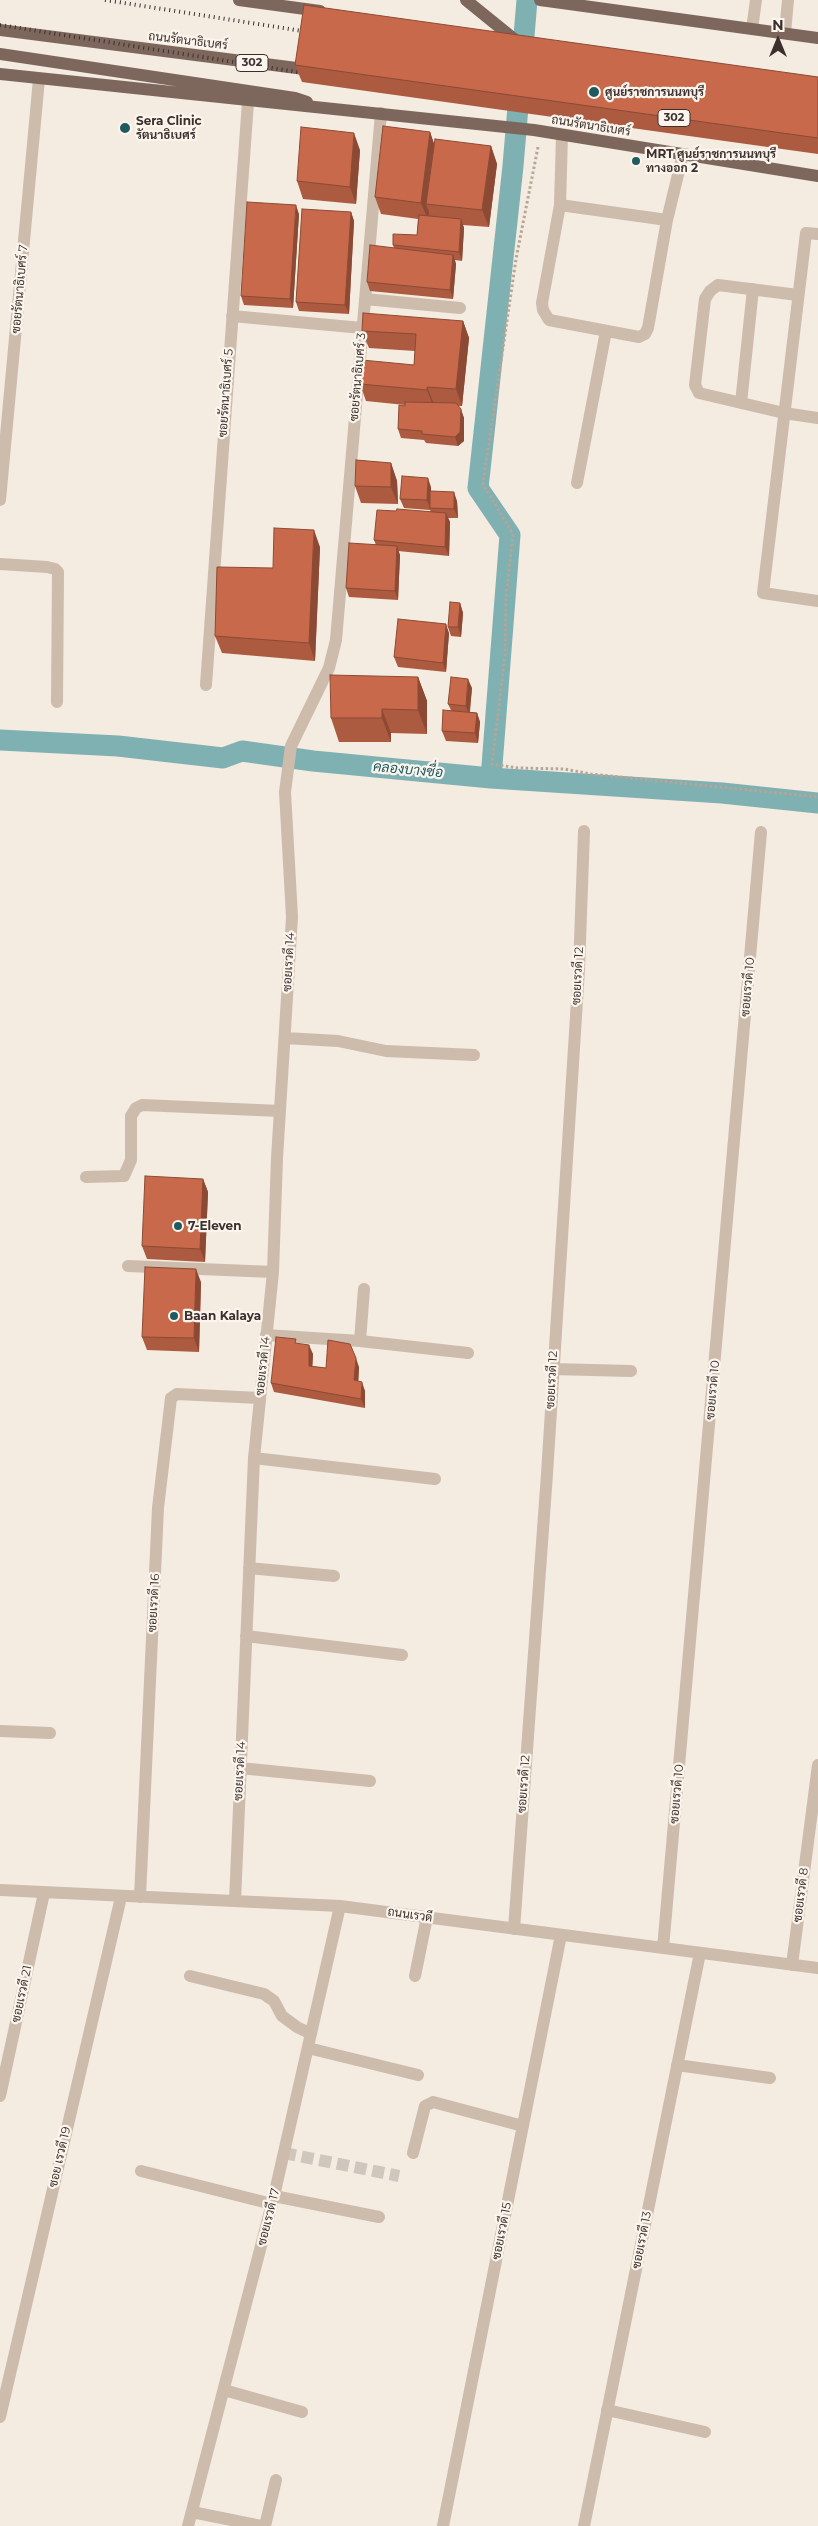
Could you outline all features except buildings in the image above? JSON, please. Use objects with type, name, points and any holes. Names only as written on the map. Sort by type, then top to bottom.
[{"type":"main road","points":[[239,0],[337,14]]},
{"type":"main road","points":[[466,0],[519,39],[484,35]]},
{"type":"main road","points":[[540,0],[818,38]]},
{"type":"main road","name":"ถนนรัตนาธิเบศร์","points":[[0,30],[328,72]]},
{"type":"main road","points":[[0,54],[295,98],[325,109]]},
{"type":"main road","name":"ถนนรัตนาธิเบศร์","points":[[0,74],[248,102],[381,113],[538,131],[818,176]]},
{"type":"street","points":[[752,29],[756,0]]},
{"type":"street","points":[[785,33],[788,0]]},
{"type":"street","name":"ซอยรัตนาธิเบศร์ 7","points":[[0,500],[39,79]]},
{"type":"street","name":"ซอยรัตนาธิเบศร์ 5","points":[[206,685],[248,102]]},
{"type":"street","name":"ซอยรัตนาธิเบศร์ 3","points":[[291,746],[329,668],[336,640],[381,113]]},
{"type":"street","points":[[562,135],[560,205],[542,303],[543,310],[549,320],[639,337],[645,334],[648,328],[667,220],[683,154]]},
{"type":"street","points":[[560,205],[667,220]]},
{"type":"street","points":[[818,234],[806,233],[762,593],[818,601]]},
{"type":"street","points":[[798,295],[718,285],[710,291],[705,300],[695,385],[699,393],[784,413],[818,418]]},
{"type":"street","points":[[741,403],[753,289]]},
{"type":"street","points":[[364,299],[460,308]]},
{"type":"street","points":[[232,316],[362,328]]},
{"type":"street","points":[[577,483],[606,331]]},
{"type":"street","points":[[0,564],[47,567],[58,572],[57,702]]},
{"type":"street","name":"ซอยเรวดี 14","points":[[234,1901],[254,1458],[273,1272],[280,1111],[292,917],[285,792],[291,746]]},
{"type":"street","name":"ซอยเรวดี 12","points":[[514,1929],[547,1474],[552,1369],[579,969],[584,831]]},
{"type":"street","name":"ซอยเรวดี 10","points":[[663,1948],[761,832]]},
{"type":"street","points":[[285,1038],[338,1042],[386,1051],[474,1055]]},
{"type":"street","points":[[86,1177],[124,1176],[129,1169],[131,1160],[131,1116],[136,1108],[142,1105],[280,1111]]},
{"type":"street","points":[[128,1266],[273,1272]]},
{"type":"street","points":[[360,1341],[364,1289]]},
{"type":"street","points":[[266,1335],[360,1341],[468,1353]]},
{"type":"street","points":[[552,1369],[630,1371]]},
{"type":"street","name":"ซอยเรวดี 16","points":[[140,1897],[158,1508],[170,1398],[178,1394],[259,1398]]},
{"type":"street","points":[[254,1458],[435,1479]]},
{"type":"street","points":[[249,1568],[334,1576]]},
{"type":"street","points":[[246,1636],[402,1655]]},
{"type":"street","points":[[0,1731],[50,1734]]},
{"type":"street","name":"ซอยเรวดี 8","points":[[792,1965],[815,1814],[818,1765]]},
{"type":"street","points":[[240,1768],[370,1781]]},
{"type":"street","name":"ถนนเรวดี","points":[[0,1890],[340,1906],[818,1968]]},
{"type":"street","name":"ซอยเรวดี 21","points":[[0,2096],[44,1892]]},
{"type":"street","name":"ซอย เรวดี 19","points":[[0,2418],[121,1897]]},
{"type":"street","name":"ซอยเรวดี 17","points":[[188,2526],[273,2200],[340,1906]]},
{"type":"street","points":[[415,1976],[427,1917]]},
{"type":"street","name":"ซอยเรวดี 15","points":[[443,2526],[560,1935]]},
{"type":"street","name":"ซอยเรวดี 13","points":[[584,2526],[700,1953]]},
{"type":"street","points":[[190,1976],[264,1994],[274,2001],[282,2016],[311,2034]]},
{"type":"street","points":[[308,2048],[418,2075]]},
{"type":"street","points":[[677,2066],[770,2078]]},
{"type":"street","points":[[413,2153],[425,2106],[432,2102],[523,2126]]},
{"type":"street","points":[[141,2171],[273,2200],[379,2218]]},
{"type":"street","points":[[224,2390],[302,2412]]},
{"type":"street","points":[[607,2410],[705,2432]]},
{"type":"street","points":[[192,2512],[263,2526],[276,2480]]},
{"type":"path","points":[[538,131],[516,259],[483,484],[513,534],[506,598],[505,656],[492,764],[518,768],[564,769],[591,774],[818,797]]},
{"type":"waterway","points":[[491,778],[510,535],[478,488],[513,166],[527,0]]},
{"type":"waterway","name":"คลองบางซื่อ","points":[[0,740],[118,746],[223,758],[242,751],[313,761],[491,778],[722,793],[818,803]]},
{"type":"tunnel","points":[[284,2153],[399,2176]]},
{"type":"railway","points":[[105,0],[315,33]]},
{"type":"railway","points":[[0,25],[310,74]]},
{"type":"place","name":"ศูนย์ราชการนนทบุรี","points":[[594,92]]},
{"type":"place","name":"Sera Clinic รัตนาธิเบศร์","points":[[125,128]]},
{"type":"place","name":"MRT ศูนย์ราชการนนทบุรี ทางออก 2","points":[[636,161]]},
{"type":"place","name":"7-Eleven","points":[[178,1226]]},
{"type":"place","name":"Baan Kalaya","points":[[174,1316]]}]
